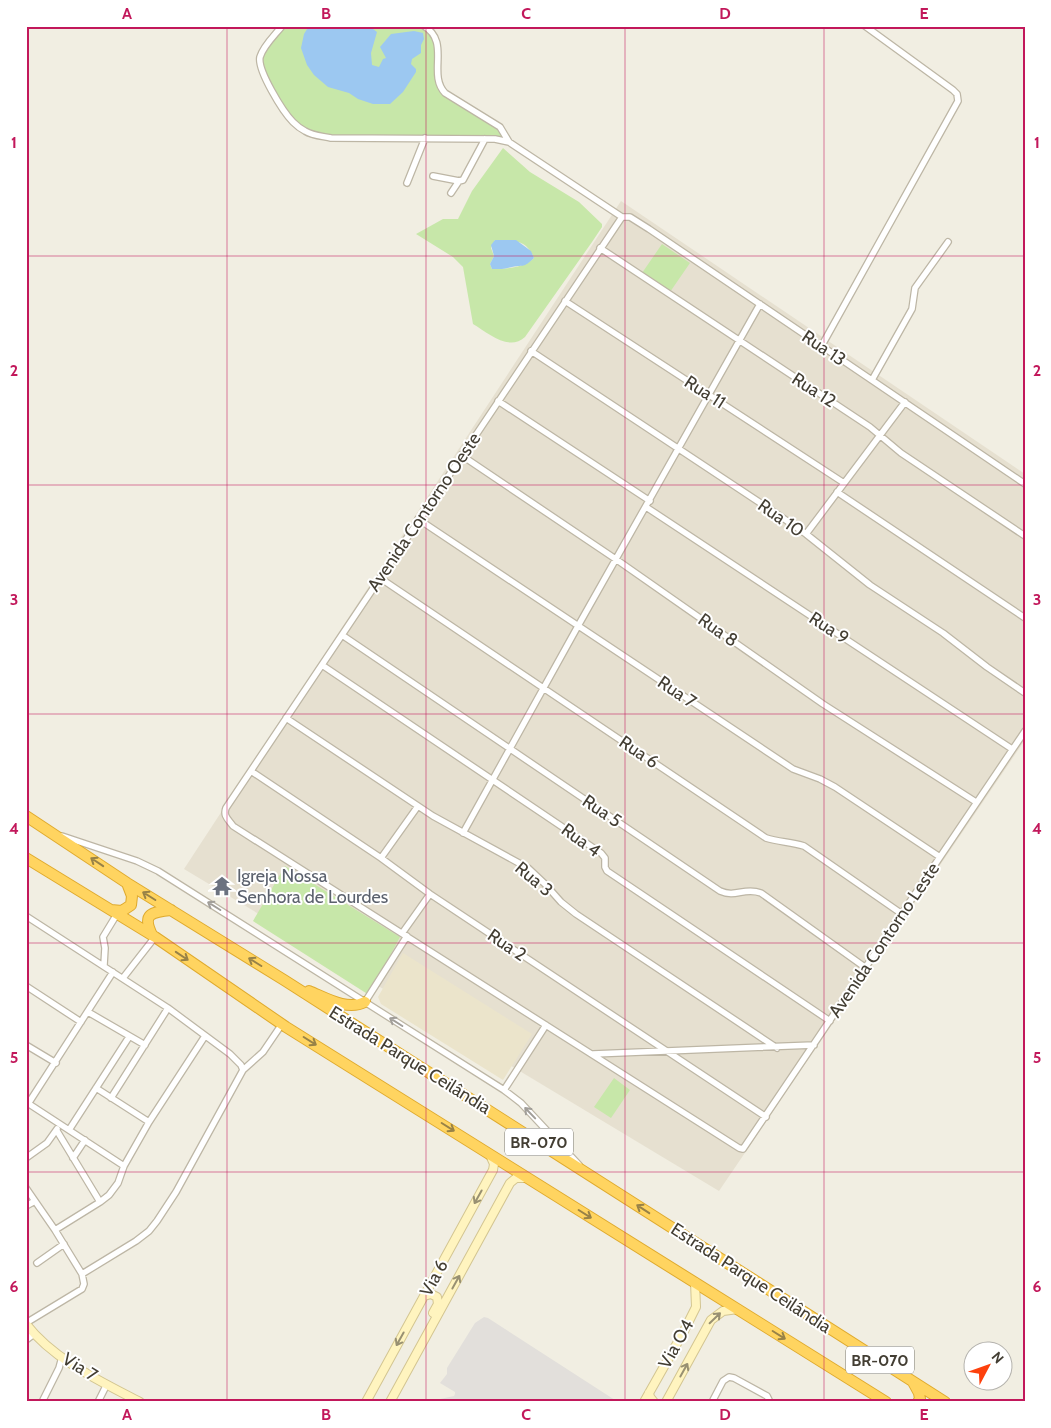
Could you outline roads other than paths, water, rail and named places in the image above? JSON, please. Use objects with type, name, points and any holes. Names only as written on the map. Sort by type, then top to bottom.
[{"type":"highway","name":"Estrada Parque Ceilândia","points":[[26,816],[127,883],[588,1173],[944,1402]]},
{"type":"highway","name":"Estrada Parque Ceilândia","points":[[26,858],[153,937],[282,1024],[886,1402]]},
{"type":"highway","points":[[113,912],[131,905],[132,896],[127,883]]},
{"type":"highway","points":[[153,937],[147,925],[150,915],[154,912],[171,910]]},
{"type":"highway","points":[[284,980],[347,1005],[365,1002]]},
{"type":"highway","points":[[912,1381],[919,1392],[920,1399],[918,1402]]},
{"type":"main road","name":"Via 6","points":[[366,1402],[492,1170],[494,1164],[489,1153]]},
{"type":"main road","name":"Via 6","points":[[390,1402],[510,1182],[516,1178],[528,1178]]},
{"type":"main road","name":"Via O4","points":[[644,1402],[696,1307],[695,1282]]},
{"type":"main road","points":[[408,1369],[414,1347],[438,1304],[438,1299],[433,1294],[424,1296]]},
{"type":"main road","name":"Via O4","points":[[665,1401],[711,1320],[723,1311],[738,1309]]},
{"type":"main road","name":"Via 7","points":[[26,1323],[34,1334],[62,1357],[140,1402]]},
{"type":"main road","points":[[649,1393],[654,1402]]},
{"type":"street","points":[[282,26],[266,45],[260,56],[260,61],[264,74],[283,109],[293,122],[305,131],[331,138],[495,139],[509,142]]},
{"type":"street","points":[[424,26],[432,32],[438,44],[437,76],[441,89],[500,127],[509,142]]},
{"type":"street","points":[[821,346],[958,101],[957,94],[953,90],[865,26]]},
{"type":"street","points":[[407,183],[425,138]]},
{"type":"street","points":[[433,176],[463,180],[485,139]]},
{"type":"street","name":"Rua 13","points":[[509,142],[622,217],[630,217],[1025,484]]},
{"type":"street","points":[[451,192],[459,180]]},
{"type":"street","name":"Avenida Contorno Oeste","points":[[405,934],[233,826],[224,813],[418,519],[622,217]]},
{"type":"street","points":[[872,380],[912,309],[915,288],[948,242]]},
{"type":"street","name":"Rua 12","points":[[600,248],[870,427],[901,453],[1025,536]]},
{"type":"street","name":"Rua 11","points":[[565,301],[844,483]]},
{"type":"street","points":[[464,833],[578,626],[760,304]]},
{"type":"street","name":"Rua 10","points":[[531,351],[806,534],[870,585],[936,628],[987,668],[1025,693]]},
{"type":"street","points":[[498,401],[650,500]]},
{"type":"street","points":[[806,534],[905,402]]},
{"type":"street","name":"Rua 8","points":[[461,455],[617,560],[823,704],[976,802]]},
{"type":"street","points":[[837,492],[1025,618]]},
{"type":"street","name":"Rua 9","points":[[646,507],[1012,749]]},
{"type":"street","name":"Rua 7","points":[[418,519],[793,769],[835,787],[940,857]]},
{"type":"street","name":"Rua 6","points":[[380,578],[766,838],[804,846],[902,914]]},
{"type":"street","name":"Rua 5","points":[[342,634],[720,891],[729,895],[752,890],[761,893],[866,968]]},
{"type":"street","name":"Rua 4","points":[[322,665],[602,853],[606,858],[606,871],[830,1021]]},
{"type":"street","name":"Rua 3","points":[[286,718],[418,806],[528,868],[546,884],[561,902],[576,914],[777,1048]]},
{"type":"street","name":"Avenida Contorno Leste","points":[[593,1054],[743,1149],[1025,731]]},
{"type":"street","name":"Rua 2","points":[[251,771],[381,858],[430,894],[766,1117]]},
{"type":"street","points":[[381,858],[418,806]]},
{"type":"street","points":[[54,833],[137,861],[158,871],[504,1090],[521,1103],[588,1173]]},
{"type":"street","points":[[365,1002],[430,894]]},
{"type":"street","points":[[104,965],[105,948],[103,938],[113,912]]},
{"type":"street","points":[[26,916],[168,1008],[230,1054],[241,1065],[243,1070]]},
{"type":"street","points":[[405,934],[593,1054],[814,1045]]},
{"type":"street","points":[[123,978],[153,937]]},
{"type":"street","points":[[113,972],[56,1063],[27,1103],[124,1166]]},
{"type":"street","points":[[26,986],[81,1022]]},
{"type":"street","points":[[111,1098],[168,1008]]},
{"type":"street","points":[[88,1012],[145,1045]]},
{"type":"street","points":[[82,1274],[136,1241],[149,1231],[157,1221],[176,1192],[243,1070],[262,1052],[282,1024]]},
{"type":"street","points":[[504,1090],[546,1025]]},
{"type":"street","points":[[55,1230],[100,1202],[118,1183],[124,1166],[149,1122],[205,1036]]},
{"type":"street","points":[[69,1130],[129,1037]]},
{"type":"street","points":[[26,1045],[56,1063]]},
{"type":"street","points":[[96,1088],[149,1122]]},
{"type":"street","points":[[26,1158],[47,1143],[59,1124]]},
{"type":"street","points":[[56,1131],[100,1202]]},
{"type":"street","points":[[73,1158],[85,1140]]},
{"type":"street","points":[[26,1188],[64,1244],[82,1274],[84,1284],[82,1289],[26,1323]]},
{"type":"street","points":[[26,1206],[35,1201]]},
{"type":"street","points":[[37,1263],[64,1244]]},
{"type":"street","points":[[26,1340],[34,1334]]},
{"type":"street","points":[[42,1402],[59,1368],[62,1357]]},
{"type":"street","points":[[712,1402],[723,1381],[729,1377],[767,1396],[770,1402]]},
{"type":"street","points":[[98,1402],[107,1384]]},
{"type":"water","points":[[309,26],[369,26],[377,32],[371,53],[372,65],[379,67],[383,59],[386,58],[380,47],[391,34],[414,31],[423,33],[424,39],[421,45],[421,53],[412,59],[411,64],[416,69],[416,72],[403,92],[390,104],[373,104],[358,99],[349,93],[328,87],[314,75],[307,65],[301,48],[304,34]]},
{"type":"water","points":[[495,240],[516,240],[531,251],[534,258],[523,266],[492,269],[490,264],[494,256],[491,245]]},
{"type":"place","name":"Igreja Nossa Senhora de Lourdes","points":[[222,886]]}]
